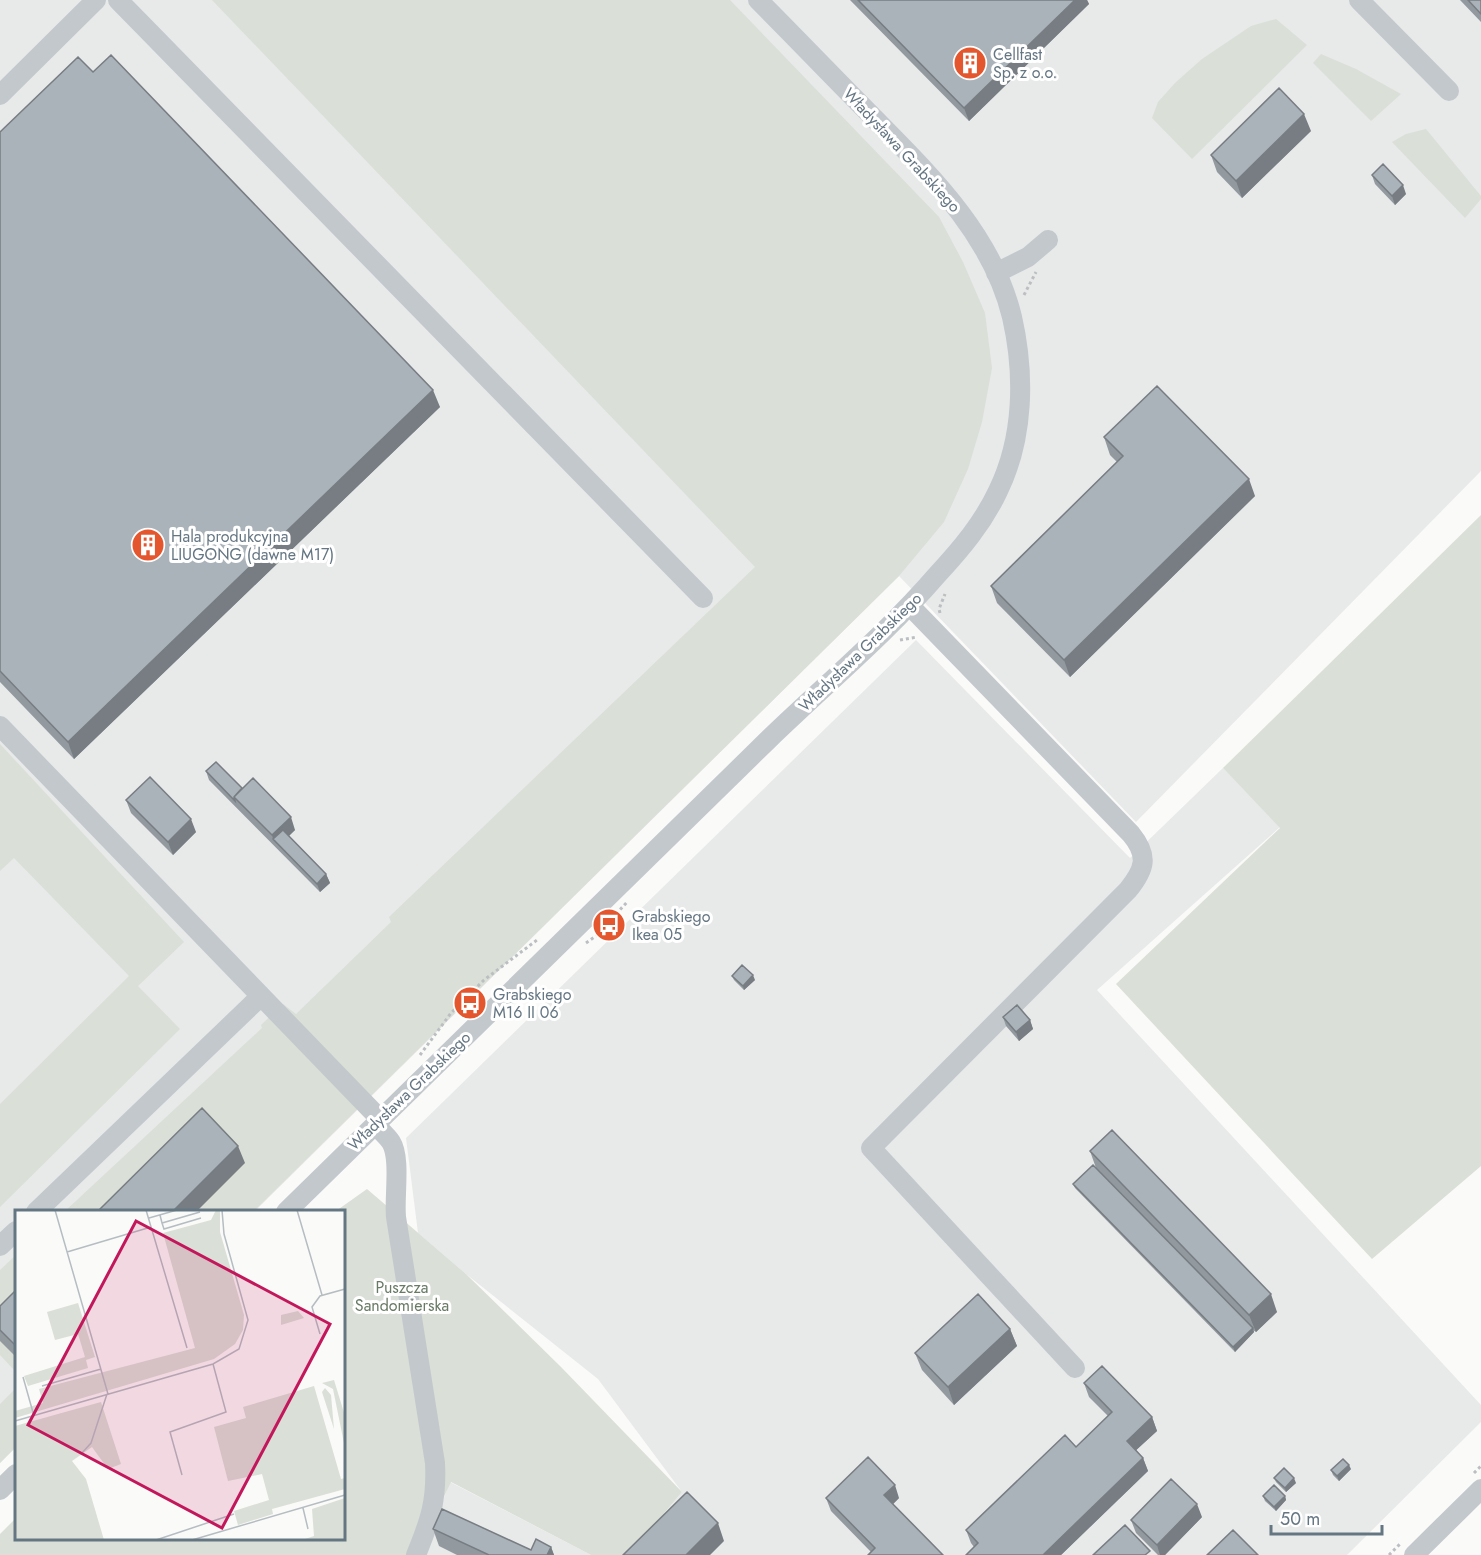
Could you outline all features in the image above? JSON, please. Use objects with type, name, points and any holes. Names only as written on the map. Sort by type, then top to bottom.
[{"type":"street","points":[[0,95],[96,0]]},
{"type":"street","points":[[118,0],[703,598]]},
{"type":"street","name":"Władysława Grabskiego","points":[[288,1210],[781,728],[910,606],[970,539],[999,489],[1016,439],[1020,387],[1019,358],[1011,314],[996,273],[977,236],[949,198],[916,161],[758,0]]},
{"type":"street","points":[[1359,0],[1449,91]]},
{"type":"street","points":[[996,273],[1028,257],[1048,240]]},
{"type":"street","points":[[910,606],[1131,834],[1140,844],[1143,855],[1143,867],[1128,890],[871,1148],[1075,1368]]},
{"type":"street","points":[[0,726],[261,996],[377,1122],[391,1142],[395,1153],[396,1217],[435,1463],[436,1487],[433,1507],[416,1555]]},
{"type":"street","points":[[38,1210],[261,996]]},
{"type":"street","points":[[0,1246],[15,1231]]},
{"type":"street","points":[[1414,1555],[1481,1489]]},
{"type":"path","points":[[418,1057],[451,1013],[476,988],[538,939]]},
{"type":"shaded area","points":[[0,0],[1481,0],[1481,471],[1136,822],[899,576],[256,1210],[15,1210],[15,1448],[0,1463]]},
{"type":"shaded area","points":[[916,640],[1130,858],[1223,768],[1280,827],[1097,990],[1481,1405],[1481,1422],[1347,1555],[629,1555],[682,1492],[598,1379],[418,1233],[406,1138]]},
{"type":"shaded area","points":[[450,1482],[591,1555],[421,1555]]},
{"type":"green space","points":[[212,0],[730,0],[939,217],[963,262],[985,313],[992,368],[982,422],[968,469],[944,522],[899,576],[255,1210],[66,1210],[262,1028],[261,1025],[283,1004],[296,1014],[391,922],[389,917],[755,567]]},
{"type":"green space","points":[[1276,19],[1307,45],[1192,159],[1152,118],[1158,102],[1202,59],[1251,26]]},
{"type":"green space","points":[[1321,54],[1356,69],[1401,94],[1371,121],[1313,63]]},
{"type":"green space","points":[[1426,129],[1481,196],[1465,218],[1392,142],[1406,134]]},
{"type":"green space","points":[[1481,515],[1481,1166],[1372,1259],[1116,984],[1280,828],[1223,768]]},
{"type":"green space","points":[[0,744],[184,942],[138,986],[180,1029],[0,1207],[0,1104],[129,976],[14,858],[0,871]]},
{"type":"green space","name":"Puszcza Sandomierska","points":[[367,1189],[466,1274],[561,1367],[682,1492],[629,1555],[591,1555],[451,1482],[416,1555],[0,1555],[0,1534],[15,1519],[15,1540],[345,1540],[345,1210],[337,1210]]},
{"type":"green space","points":[[15,1256],[15,1371],[0,1355],[0,1270]]},
{"type":"green space","points":[[15,1389],[15,1448],[0,1463],[0,1404]]},
{"type":"building","name":"Cellfast Sp. z o.o.","points":[[858,0],[1075,0],[964,108]]},
{"type":"building","points":[[1468,0],[1481,0],[1481,14]]},
{"type":"building","name":"Hala produkcyjna LIUGONG (dawne M17)","points":[[111,55],[433,390],[68,742],[0,671],[0,132],[78,57],[93,72]]},
{"type":"building","points":[[1279,88],[1304,114],[1236,181],[1211,155]]},
{"type":"building","points":[[1383,164],[1403,185],[1392,196],[1372,175]]},
{"type":"building","points":[[1157,386],[1249,479],[1064,660],[991,586],[1123,456],[1104,437]]},
{"type":"building","points":[[216,762],[242,788],[234,797],[235,801],[206,771]]},
{"type":"building","points":[[150,777],[191,819],[168,842],[126,800]]},
{"type":"building","points":[[253,778],[291,817],[272,835],[234,797]]},
{"type":"building","points":[[283,830],[326,874],[317,884],[273,839]]},
{"type":"building","points":[[742,965],[753,975],[743,986],[732,976]]},
{"type":"building","points":[[1017,1005],[1030,1020],[1016,1032],[1003,1017]]},
{"type":"building","points":[[202,1108],[238,1146],[174,1210],[99,1210]]},
{"type":"building","points":[[1112,1130],[1271,1294],[1249,1315],[1090,1151]]},
{"type":"building","points":[[1093,1165],[1253,1328],[1233,1347],[1073,1184]]},
{"type":"building","points":[[15,1291],[15,1345],[0,1330],[0,1306]]},
{"type":"building","points":[[978,1294],[1010,1329],[948,1387],[915,1353]]},
{"type":"building","points":[[1102,1366],[1152,1417],[1127,1441],[1143,1458],[1043,1555],[966,1555],[978,1543],[966,1530],[1065,1435],[1076,1447],[1112,1412],[1084,1383]]},
{"type":"building","points":[[868,1457],[895,1485],[884,1495],[943,1555],[868,1555],[875,1548],[826,1498]]},
{"type":"building","points":[[1343,1459],[1349,1465],[1337,1476],[1331,1470]]},
{"type":"building","points":[[1284,1468],[1294,1478],[1285,1488],[1274,1478]]},
{"type":"building","points":[[1171,1479],[1197,1504],[1157,1545],[1131,1520]]},
{"type":"building","points":[[1274,1485],[1285,1496],[1274,1507],[1263,1496]]},
{"type":"building","points":[[687,1492],[718,1523],[686,1555],[623,1555]]},
{"type":"building","points":[[442,1509],[531,1550],[536,1539],[551,1547],[547,1555],[489,1555],[433,1529]]},
{"type":"building","points":[[1125,1525],[1150,1551],[1145,1555],[1093,1555]]},
{"type":"building","points":[[1233,1530],[1258,1555],[1207,1555]]},
{"type":"place","name":"Cellfast Sp. z o.o.","points":[[970,63]]},
{"type":"place","name":"Hala produkcyjna LIUGONG (dawne M17)","points":[[148,545]]},
{"type":"place","name":"Grabskiego Ikea 05","points":[[609,925]]},
{"type":"place","name":"Grabskiego M16 II 06","points":[[470,1003]]}]
